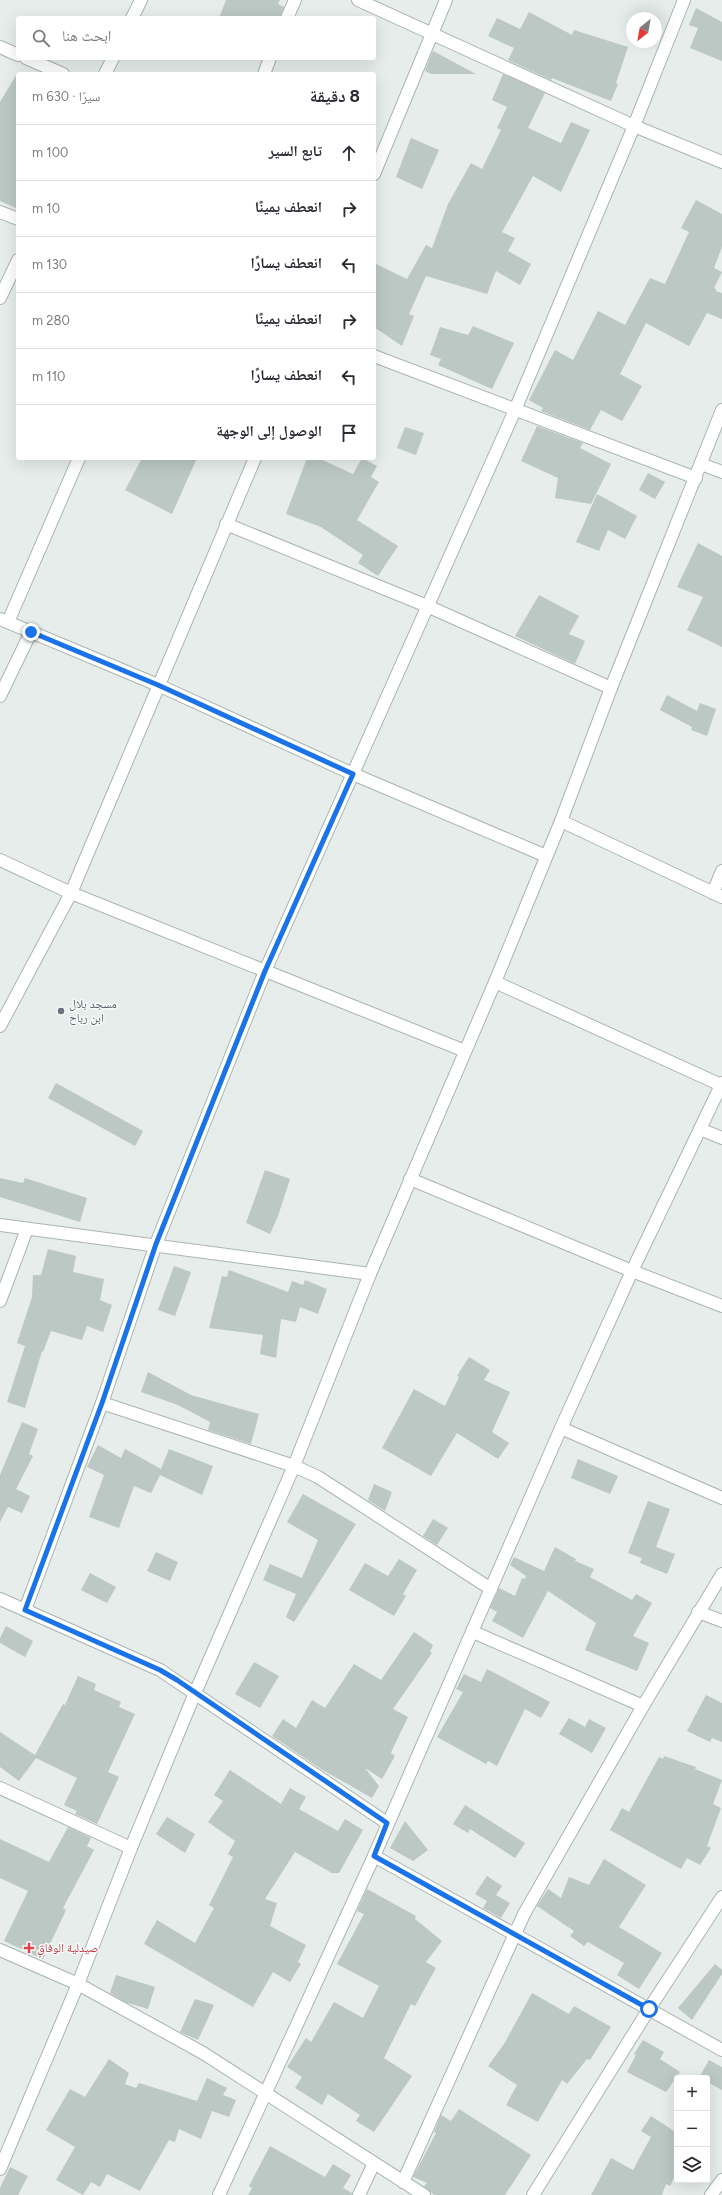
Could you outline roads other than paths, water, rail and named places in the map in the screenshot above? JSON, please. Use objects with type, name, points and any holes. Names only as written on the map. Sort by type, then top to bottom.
[{"type":"street","points":[[133,16],[140,0]]},
{"type":"street","points":[[288,16],[294,0]]},
{"type":"street","points":[[358,0],[634,126],[722,162]]},
{"type":"street","points":[[376,169],[446,0]]},
{"type":"street","points":[[25,1610],[102,1403],[156,1244],[265,971],[426,606],[515,410],[634,126],[684,0]]},
{"type":"street","points":[[0,47],[16,54]]},
{"type":"street","points":[[31,60],[58,72]]},
{"type":"street","points":[[106,72],[112,60]]},
{"type":"street","points":[[265,72],[269,60]]},
{"type":"street","points":[[0,212],[16,218]]},
{"type":"street","points":[[0,298],[16,264]]},
{"type":"street","points":[[376,357],[696,478]]},
{"type":"street","points":[[0,2169],[78,1984],[131,1848],[195,1694],[294,1466],[370,1274],[546,856],[610,688],[696,478],[722,410]]},
{"type":"street","points":[[78,460],[4,620],[158,685],[353,774],[546,856]]},
{"type":"street","points":[[0,1026],[71,893],[254,460]]},
{"type":"street","points":[[701,464],[722,472]]},
{"type":"street","points":[[226,524],[426,606],[610,688]]},
{"type":"street","points":[[0,696],[31,632]]},
{"type":"street","points":[[560,821],[717,895],[722,871]]},
{"type":"street","points":[[0,860],[71,893],[465,1051]]},
{"type":"street","points":[[218,2195],[374,1856],[387,1823],[473,1632],[561,1428],[632,1271],[721,1084],[494,982]]},
{"type":"street","points":[[700,1129],[722,1138]]},
{"type":"street","points":[[410,1179],[632,1271],[722,1306]]},
{"type":"street","points":[[0,1225],[156,1244],[370,1274]]},
{"type":"street","points":[[0,1301],[27,1229]]},
{"type":"street","points":[[102,1403],[294,1466],[318,1477],[491,1589]]},
{"type":"street","points":[[561,1428],[722,1498]]},
{"type":"street","points":[[402,2182],[514,1935],[643,1706],[722,1574]]},
{"type":"street","points":[[0,1599],[160,1670],[387,1823]]},
{"type":"street","points":[[698,1612],[722,1622]]},
{"type":"street","points":[[473,1632],[643,1706]]},
{"type":"street","points":[[0,1788],[131,1848]]},
{"type":"street","points":[[374,1856],[722,2050]]},
{"type":"street","points":[[533,2195],[649,2009],[722,1897]]},
{"type":"street","points":[[0,1950],[78,1984],[203,2053],[424,2195]]},
{"type":"street","points":[[359,2195],[374,2163]]},
{"type":"street","points":[[711,2195],[722,2180]]},
{"type":"place","name":"مسجد بلال ابن رباح","points":[[61,1011]]},
{"type":"place","name":"صيدلية الوفاقٍ","points":[[29,1948]]}]
